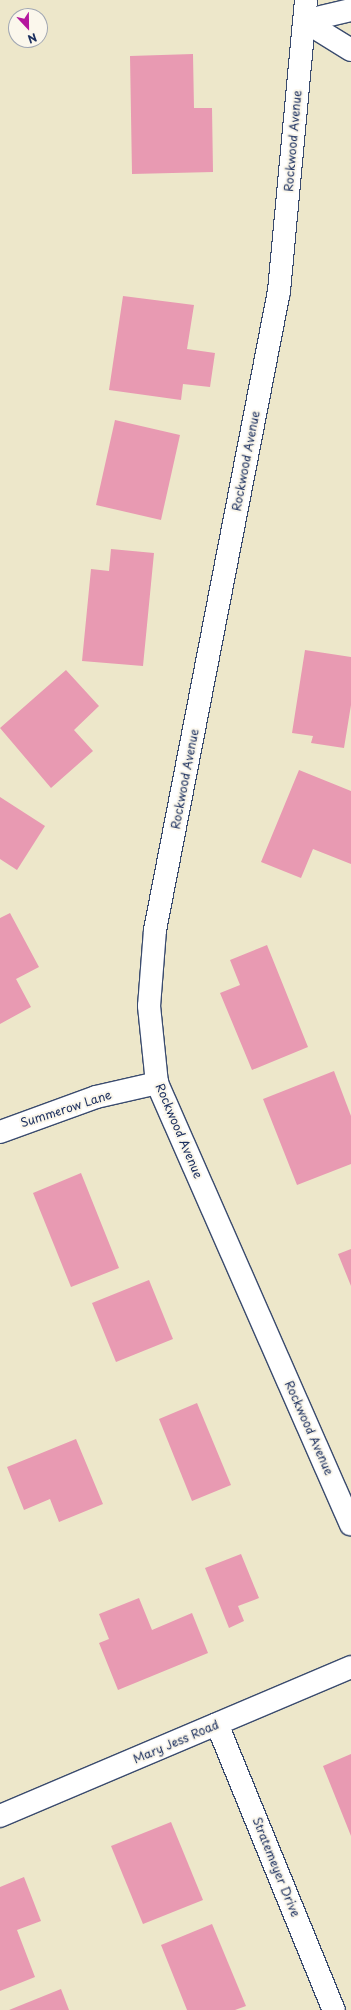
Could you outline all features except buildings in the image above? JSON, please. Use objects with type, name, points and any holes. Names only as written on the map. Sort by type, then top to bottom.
[{"type":"street","points":[[305,10],[351,10]]},
{"type":"street","points":[[305,10],[351,50]]},
{"type":"street","name":"Rockwood Avenue","points":[[305,10],[279,291],[155,930],[149,1006],[157,1083],[351,1524]]},
{"type":"street","name":"Summerow Lane","points":[[0,1132],[96,1097],[157,1083]]},
{"type":"street","name":"Mary Jess Road","points":[[0,1816],[351,1667]]},
{"type":"street","name":"Stratemeyer Drive","points":[[217,1724],[334,2010]]}]
